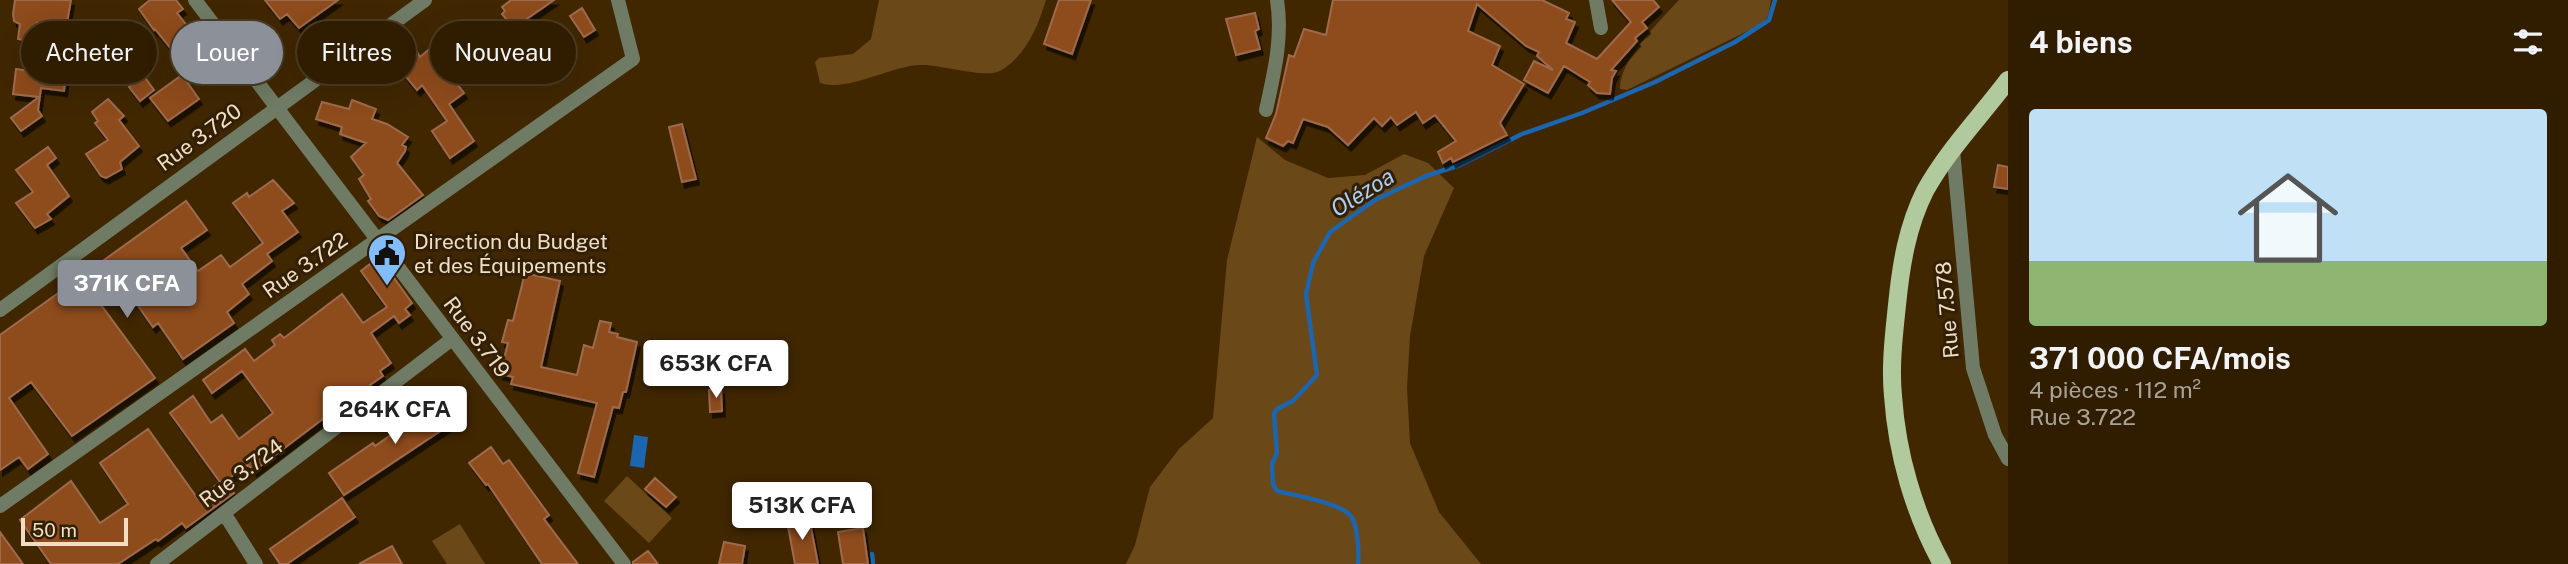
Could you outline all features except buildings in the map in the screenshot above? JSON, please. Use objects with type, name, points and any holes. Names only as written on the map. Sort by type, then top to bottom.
[{"type":"main road","points":[[1942,564],[1912,495],[1901,451],[1892,395],[1900,276],[1908,232],[1926,191],[1953,150],[2008,79]]},
{"type":"street","name":"Rue 3.719","points":[[195,0],[624,564]]},
{"type":"street","name":"Rue 3.720","points":[[0,310],[425,0]]},
{"type":"street","name":"Rue 3.722","points":[[0,506],[633,59],[618,0]]},
{"type":"street","points":[[1266,110],[1278,54],[1280,18],[1277,0]]},
{"type":"street","points":[[1597,0],[1601,28]]},
{"type":"street","name":"Rue 7.578","points":[[1953,150],[1973,368],[1995,435],[2008,459]]},
{"type":"street","name":"Rue 3.724","points":[[157,564],[452,339]]},
{"type":"street","points":[[224,513],[256,564]]},
{"type":"shaded area","points":[[879,0],[1046,0],[1039,21],[1023,50],[1000,71],[984,73],[920,65],[908,66],[856,82],[831,85],[820,83],[815,62],[819,58],[853,54],[871,39]]},
{"type":"shaded area","points":[[1679,0],[1771,0],[1768,16],[1762,24],[1627,90],[1620,89],[1621,78],[1633,54]]},
{"type":"shaded area","points":[[1257,137],[1285,160],[1328,178],[1365,175],[1404,154],[1428,163],[1454,188],[1424,256],[1410,336],[1407,388],[1410,443],[1439,512],[1481,564],[1126,564],[1135,545],[1150,487],[1179,449],[1213,418],[1227,260]]},
{"type":"shaded area","points":[[627,476],[672,518],[649,543],[604,501]]},
{"type":"shaded area","points":[[460,524],[485,564],[447,564],[432,541]]},
{"type":"water","points":[[634,435],[648,437],[644,468],[630,466]]},
{"type":"waterway","name":"Olézoa","points":[[1358,564],[1356,531],[1350,515],[1327,503],[1277,491],[1273,484],[1272,464],[1277,453],[1274,414],[1277,409],[1293,401],[1317,375],[1306,294],[1313,263],[1330,232],[1375,200],[1426,176],[1460,165],[1522,134],[1582,113],[1655,82],[1735,42],[1769,20],[1775,0]]},
{"type":"waterway","points":[[872,554],[873,564]]},
{"type":"place","name":"Direction du Budget et des Équipements","points":[[387,287]]}]
